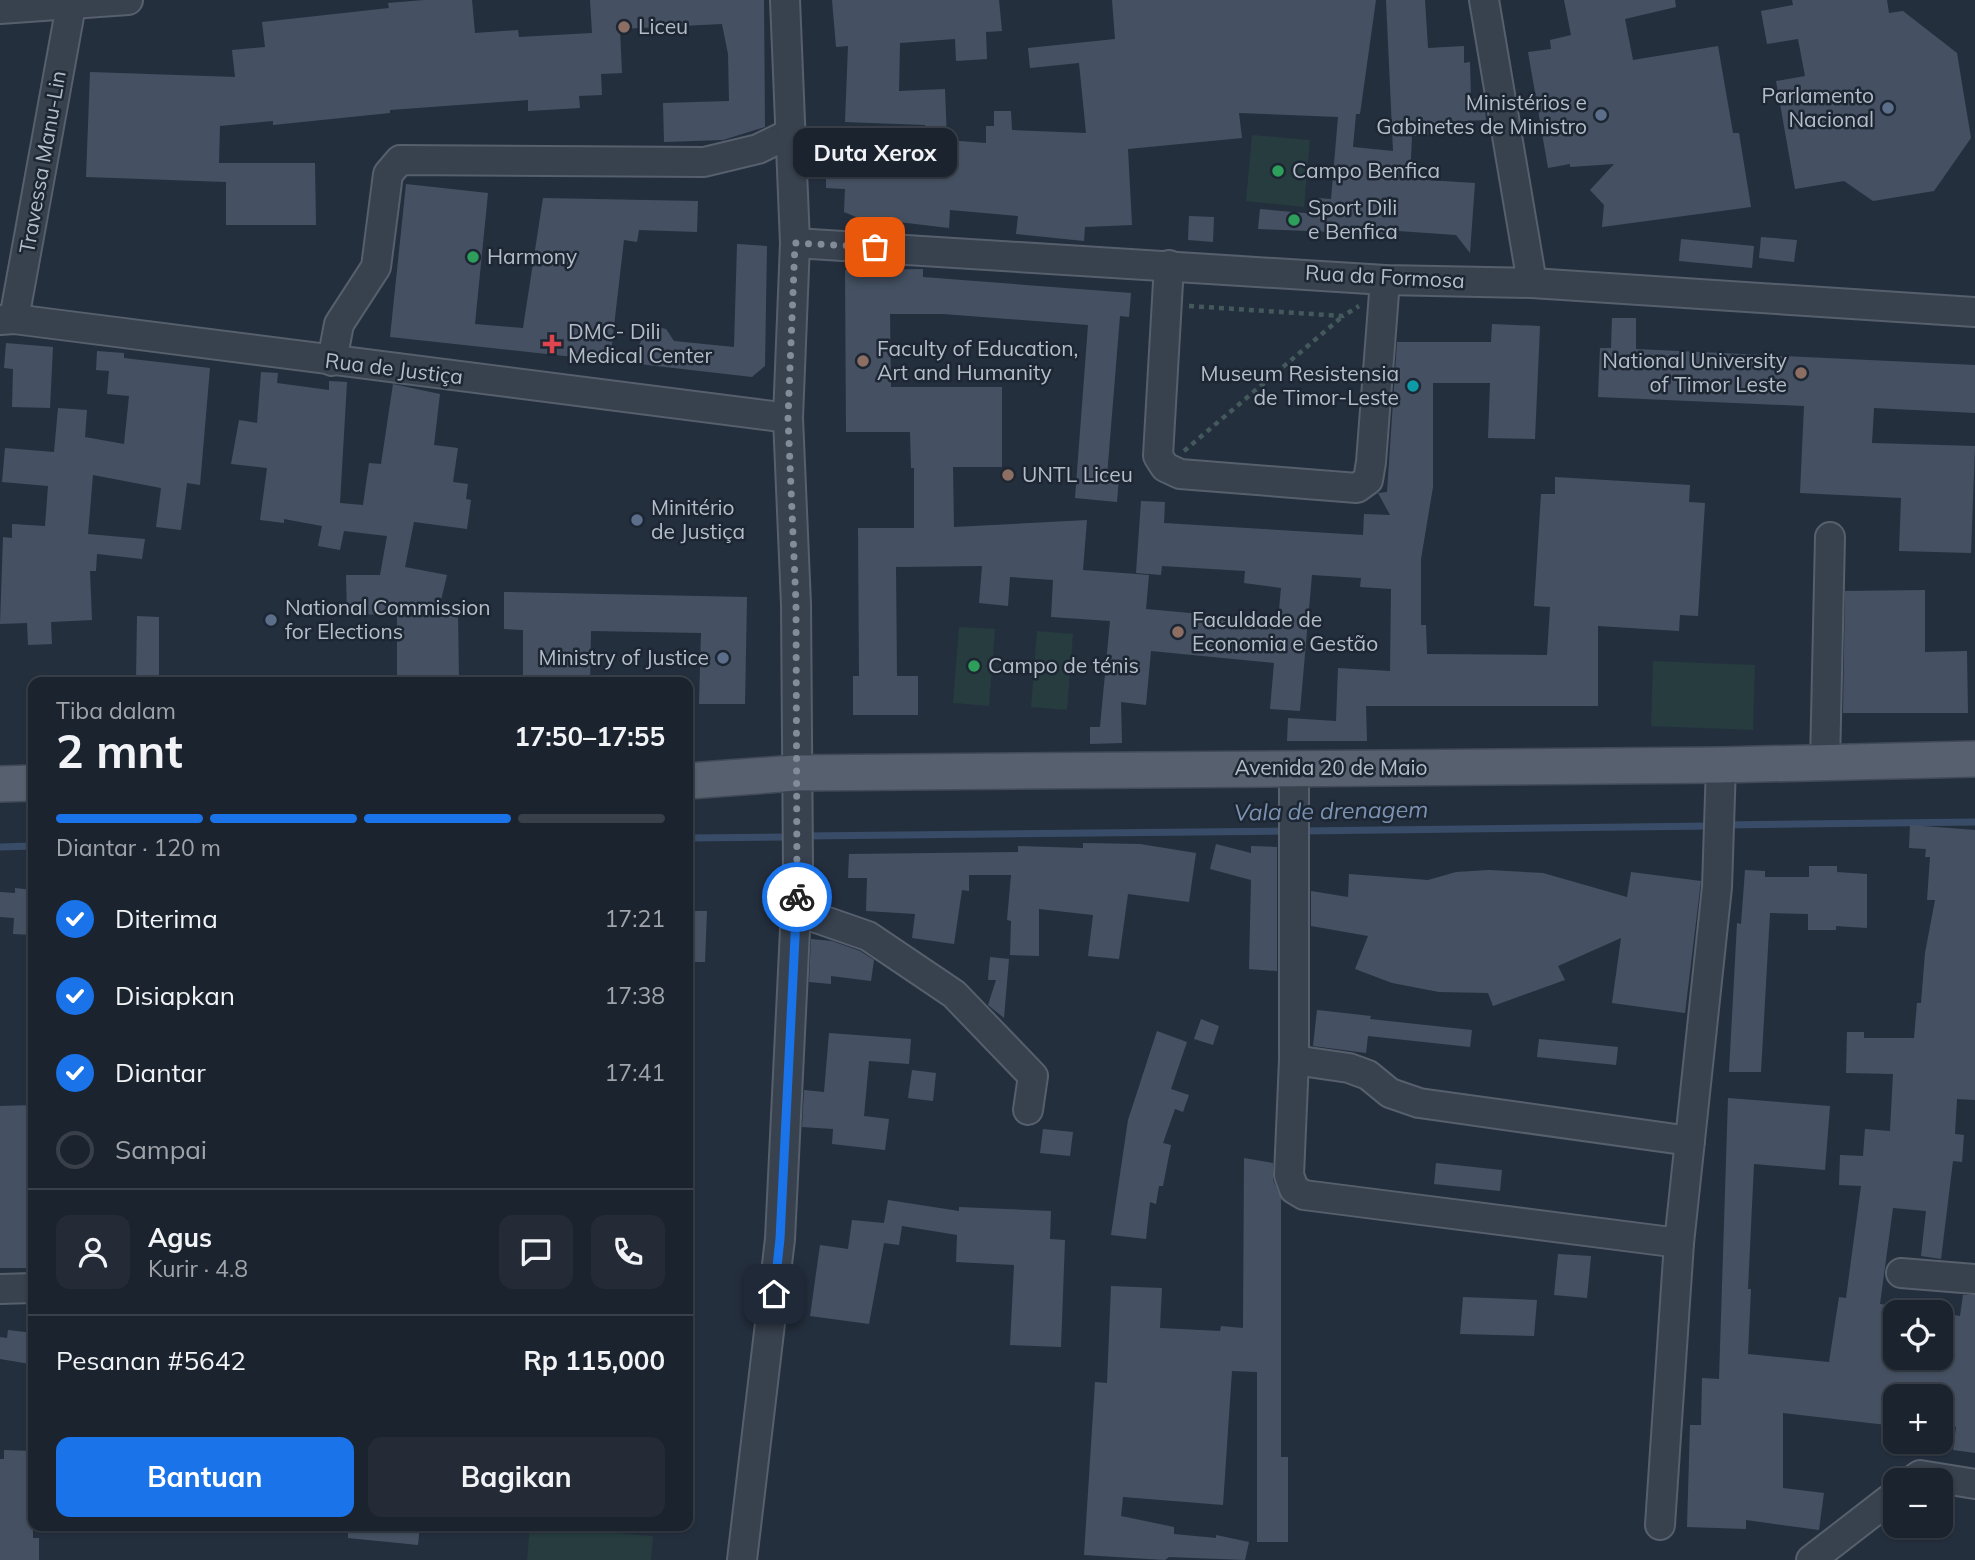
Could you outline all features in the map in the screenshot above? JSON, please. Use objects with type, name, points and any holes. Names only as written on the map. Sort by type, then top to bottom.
[{"type":"main road","name":"Avenida 20 de Maio","points":[[693,781],[796,773],[1721,765],[1975,759]]},
{"type":"main road","points":[[0,783],[28,783]]},
{"type":"street","points":[[0,9],[128,0]]},
{"type":"street","points":[[742,1560],[780,1239],[798,868],[796,604],[788,418],[795,243],[785,0]]},
{"type":"street","points":[[1484,0],[1532,282]]},
{"type":"street","name":"Travessa Manu-Lin","points":[[7,320],[71,2]]},
{"type":"street","points":[[332,361],[339,324],[376,267],[388,174],[400,160],[704,162],[758,149],[791,133]]},
{"type":"street","name":"Rua da Formosa","points":[[795,243],[1169,265],[1384,292],[1532,282],[1975,312]]},
{"type":"street","points":[[1169,265],[1158,456],[1165,467],[1180,474],[1357,488],[1368,480],[1384,292]]},
{"type":"street","name":"Rua de Justiça","points":[[7,320],[788,418]]},
{"type":"street","points":[[1825,763],[1830,537]]},
{"type":"street","points":[[1660,1525],[1679,1243],[1717,887],[1721,765]]},
{"type":"street","points":[[1294,768],[1294,1060],[1289,1175],[1294,1189],[1304,1195],[1679,1243]]},
{"type":"street","points":[[796,911],[868,936],[954,994],[1033,1076],[1028,1110]]},
{"type":"street","points":[[1294,1060],[1349,1068],[1368,1074],[1390,1093],[1419,1103],[1690,1141]]},
{"type":"street","points":[[1901,1273],[1975,1279]]},
{"type":"street","points":[[0,1289],[28,1287]]},
{"type":"street","points":[[1953,1480],[1975,1484]]},
{"type":"street","points":[[1811,1560],[1883,1504]]},
{"type":"path","points":[[1165,467],[1343,316],[1384,292]]},
{"type":"path","points":[[1167,304],[1343,316]]},
{"type":"green space","name":"Campo Benfica","points":[[1252,135],[1310,140],[1304,207],[1246,201]]},
{"type":"green space","name":"Campo de ténis","points":[[959,627],[995,629],[989,706],[953,703]]},
{"type":"green space","name":"Campo de ténis","points":[[1037,631],[1073,634],[1067,710],[1031,707]]},
{"type":"green space","points":[[1653,661],[1755,665],[1753,730],[1651,726]]},
{"type":"green space","points":[[530,1531],[592,1531],[653,1536],[651,1560],[527,1560]]},
{"type":"building","points":[[472,0],[475,33],[518,30],[519,37],[592,33],[590,0],[764,0],[765,127],[723,140],[664,142],[663,103],[729,101],[728,54],[722,24],[620,29],[622,73],[601,74],[602,95],[579,96],[580,108],[528,111],[528,100],[390,110],[390,113],[273,125],[273,121],[220,126],[219,163],[315,163],[316,225],[226,225],[226,182],[86,177],[90,72],[235,77],[232,50],[265,47],[262,22],[389,8],[388,3]]},
{"type":"building","points":[[832,0],[999,0],[1002,31],[986,32],[987,59],[956,61],[955,39],[900,43],[899,91],[945,89],[947,140],[986,143],[986,126],[994,126],[994,111],[1011,111],[1012,130],[1086,133],[1079,63],[1030,68],[1028,48],[1115,39],[1112,0],[1376,0],[1360,114],[1356,114],[1353,147],[1393,151],[1386,0],[1425,0],[1428,48],[1464,46],[1464,63],[1470,62],[1471,99],[1484,98],[1486,120],[1446,122],[1447,134],[1412,136],[1410,179],[1475,183],[1470,253],[1456,235],[1398,231],[1389,240],[1385,234],[1258,229],[1260,209],[1316,214],[1318,198],[1331,199],[1338,117],[1239,113],[1242,138],[1128,149],[1132,225],[1085,227],[1084,241],[1016,234],[1018,216],[950,210],[949,228],[856,217],[844,212],[845,189],[826,188],[826,173],[818,173],[819,128],[848,128],[843,159],[923,164],[925,125],[845,122],[848,46],[836,47]]},
{"type":"building","name":"Ministérios e Gabinetes de Ministro","points":[[1564,0],[1675,0],[1676,7],[1625,19],[1633,60],[1718,46],[1733,133],[1739,133],[1751,207],[1602,227],[1604,205],[1590,190],[1614,164],[1570,167],[1570,164],[1548,168],[1528,52],[1551,49],[1550,40],[1571,35]]},
{"type":"building","name":"Parlamento Nacional","points":[[1792,0],[1887,0],[1889,13],[1903,11],[1957,53],[1971,138],[1934,191],[1873,201],[1844,181],[1795,189],[1776,81],[1805,76],[1798,39],[1767,44],[1761,11],[1793,5]]},
{"type":"building","points":[[406,184],[488,193],[475,324],[523,328],[543,198],[698,201],[697,232],[639,230],[637,242],[624,240],[610,361],[390,337]]},
{"type":"building","points":[[1189,216],[1214,217],[1213,242],[1188,240]]},
{"type":"building","points":[[1761,237],[1797,240],[1794,262],[1759,258]]},
{"type":"building","points":[[1681,239],[1754,246],[1752,268],[1679,261]]},
{"type":"building","points":[[737,244],[767,246],[765,366],[752,377],[630,363],[645,333],[657,327],[666,329],[674,341],[734,347]]},
{"type":"building","points":[[923,269],[923,277],[1131,293],[1129,317],[1120,316],[1107,476],[1119,477],[1117,502],[1075,498],[1088,325],[943,314],[890,314],[891,387],[1002,387],[1002,467],[953,467],[954,527],[1087,520],[1083,570],[1149,575],[1146,609],[1278,621],[1281,588],[1244,583],[1245,571],[1162,566],[1161,575],[1136,573],[1141,501],[1165,502],[1164,523],[1363,535],[1364,514],[1390,515],[1378,493],[1387,492],[1397,342],[1491,342],[1492,324],[1540,326],[1535,439],[1488,438],[1490,383],[1433,383],[1433,487],[1421,559],[1421,625],[1426,625],[1427,654],[1547,655],[1550,607],[1534,606],[1541,494],[1555,494],[1555,477],[1690,485],[1689,502],[1705,503],[1698,616],[1680,615],[1679,631],[1598,626],[1598,706],[1366,706],[1367,741],[1287,741],[1288,718],[1336,721],[1338,668],[1390,671],[1391,589],[1360,587],[1361,578],[1312,575],[1300,711],[1270,709],[1274,663],[1151,651],[1146,705],[1121,702],[1122,743],[1090,744],[1090,727],[1100,727],[1110,621],[1051,617],[1053,580],[1010,577],[1008,606],[979,603],[982,566],[896,567],[897,676],[918,676],[918,715],[853,715],[853,676],[859,676],[858,528],[914,528],[914,468],[911,468],[910,432],[846,432],[845,270]]},
{"type":"building","points":[[1612,318],[1636,318],[1636,349],[1975,365],[1975,413],[1874,408],[1872,443],[1975,446],[1971,553],[1899,551],[1901,498],[1800,493],[1804,406],[1598,397],[1600,348],[1611,348]]},
{"type":"building","points":[[6,343],[53,347],[50,408],[12,407],[13,369],[4,368]]},
{"type":"building","points":[[97,351],[124,353],[124,358],[210,368],[200,485],[187,483],[181,530],[156,527],[161,488],[93,475],[88,534],[145,539],[142,559],[97,554],[96,571],[90,571],[92,620],[51,622],[52,644],[28,645],[27,623],[0,624],[3,537],[12,538],[12,524],[45,526],[48,486],[2,482],[5,448],[54,452],[58,408],[87,410],[85,437],[124,444],[129,396],[107,394],[109,371],[96,370]]},
{"type":"building","points":[[261,372],[278,373],[277,383],[329,390],[329,381],[347,382],[340,503],[363,505],[369,463],[381,464],[393,384],[440,394],[434,445],[458,448],[453,482],[468,484],[466,499],[471,500],[467,529],[414,522],[405,567],[447,575],[438,613],[458,613],[459,677],[397,677],[397,614],[347,615],[346,575],[380,575],[387,536],[344,531],[340,550],[318,546],[322,526],[284,519],[284,523],[260,520],[267,468],[231,464],[239,420],[257,423]]},
{"type":"building","points":[[1925,590],[1925,652],[1967,651],[1968,713],[1843,713],[1845,591]]},
{"type":"building","name":"Ministry of Justice","points":[[504,592],[747,597],[745,704],[699,704],[701,633],[591,631],[590,677],[523,677],[523,630],[504,629]]},
{"type":"building","points":[[137,616],[159,617],[159,677],[136,677]]},
{"type":"building","points":[[1910,825],[1975,830],[1975,1100],[1957,1099],[1955,1134],[1964,1135],[1962,1162],[1953,1161],[1941,1259],[1921,1256],[1926,1211],[1893,1208],[1880,1304],[1883,1304],[1883,1370],[1953,1370],[1953,1315],[1960,1316],[1963,1295],[1975,1295],[1975,1453],[1953,1450],[1956,1427],[1953,1426],[1953,1384],[1883,1384],[1883,1425],[1783,1413],[1783,1488],[1824,1493],[1819,1530],[1746,1520],[1746,1529],[1687,1527],[1690,1425],[1701,1425],[1702,1378],[1719,1379],[1728,1098],[1830,1106],[1825,1170],[1754,1164],[1748,1289],[1751,1289],[1748,1354],[1829,1362],[1839,1297],[1846,1298],[1861,1186],[1839,1185],[1840,1155],[1863,1156],[1865,1129],[1890,1131],[1893,1074],[1846,1073],[1847,1032],[1864,1032],[1864,1038],[1914,1038],[1917,1003],[1921,1003],[1925,953],[1935,900],[1927,900],[1930,857],[1925,857],[1926,849],[1909,848]]},
{"type":"building","points":[[1083,843],[1140,844],[1196,853],[1189,902],[1128,894],[1119,959],[1088,956],[1093,915],[1039,909],[1039,956],[1010,955],[1011,921],[1007,920],[1011,875],[969,875],[969,891],[962,890],[954,944],[912,938],[915,914],[866,911],[867,878],[848,878],[849,854],[1018,852],[1018,846],[1083,848]]},
{"type":"building","points":[[1216,844],[1251,853],[1251,846],[1277,847],[1277,971],[1249,969],[1251,880],[1210,869]]},
{"type":"building","points":[[1809,866],[1837,866],[1837,872],[1867,874],[1867,928],[1836,926],[1836,930],[1808,930],[1808,914],[1770,913],[1761,1072],[1729,1072],[1737,923],[1741,924],[1745,870],[1765,871],[1765,877],[1809,877]]},
{"type":"building","points":[[1489,870],[1543,873],[1627,897],[1631,872],[1701,881],[1685,1013],[1612,1003],[1621,938],[1558,966],[1565,980],[1493,1006],[1488,993],[1439,992],[1392,983],[1355,969],[1368,936],[1311,926],[1311,891],[1348,897],[1349,874],[1428,880],[1456,872]]},
{"type":"building","points":[[15,888],[28,889],[28,935],[13,934],[14,918],[0,917],[0,892],[15,893]]},
{"type":"building","points":[[693,911],[707,911],[705,962],[693,962]]},
{"type":"building","points":[[811,939],[832,941],[860,951],[874,960],[871,981],[831,976],[831,984],[809,982]]},
{"type":"building","points":[[990,957],[1009,959],[1004,1018],[988,1005],[996,980],[988,980]]},
{"type":"building","points":[[1317,1010],[1371,1016],[1370,1019],[1472,1030],[1470,1047],[1368,1036],[1366,1053],[1313,1046]]},
{"type":"building","points":[[1201,1019],[1219,1026],[1213,1045],[1194,1039]]},
{"type":"building","points":[[1157,1031],[1187,1042],[1171,1089],[1189,1095],[1183,1112],[1175,1109],[1163,1143],[1171,1145],[1163,1186],[1159,1186],[1156,1204],[1150,1202],[1146,1239],[1111,1235],[1128,1120]]},
{"type":"building","points":[[829,1033],[911,1039],[909,1064],[869,1061],[864,1116],[889,1119],[885,1150],[832,1144],[833,1129],[802,1127],[804,1090],[824,1092]]},
{"type":"building","points":[[1539,1039],[1618,1047],[1616,1065],[1537,1057]]},
{"type":"building","points":[[912,1070],[936,1073],[933,1101],[908,1098]]},
{"type":"building","points":[[28,1105],[28,1268],[0,1268],[0,1106]]},
{"type":"building","points":[[1043,1129],[1073,1132],[1070,1156],[1040,1153]]},
{"type":"building","points":[[1244,1158],[1273,1163],[1273,1180],[1281,1198],[1281,1457],[1288,1457],[1288,1542],[1257,1542],[1257,1372],[1232,1371],[1223,1505],[1123,1497],[1121,1516],[1174,1527],[1174,1534],[1216,1538],[1216,1535],[1249,1542],[1245,1560],[1169,1557],[1165,1560],[1084,1555],[1095,1382],[1107,1383],[1111,1286],[1162,1288],[1160,1328],[1220,1331],[1221,1326],[1243,1328]]},
{"type":"building","points":[[1436,1163],[1502,1170],[1500,1191],[1434,1184]]},
{"type":"building","points":[[888,1200],[959,1211],[959,1207],[1051,1211],[1050,1239],[1065,1240],[1061,1347],[1010,1345],[1014,1265],[956,1262],[957,1235],[902,1226],[899,1245],[884,1243],[869,1324],[810,1316],[820,1245],[848,1249],[852,1220],[884,1223]]},
{"type":"building","points":[[1558,1254],[1591,1256],[1587,1298],[1554,1295]]},
{"type":"building","points":[[1463,1297],[1537,1300],[1534,1336],[1460,1334]]},
{"type":"building","points":[[8,1330],[28,1332],[28,1364],[0,1359],[0,1337],[7,1338]]},
{"type":"building","points":[[4,1450],[28,1451],[28,1531],[33,1531],[33,1538],[39,1538],[39,1560],[0,1560],[0,1459],[4,1459]]},
{"type":"building","points":[[348,1531],[419,1531],[418,1545],[348,1538]]},
{"type":"waterway","name":"Vala de drenagem","points":[[1724,825],[1975,822]]},
{"type":"waterway","name":"Vala de drenagem","points":[[1301,831],[1712,826]]},
{"type":"waterway","name":"Vala de drenagem","points":[[804,836],[1289,831]]},
{"type":"waterway","name":"Vala de drenagem","points":[[693,838],[792,837]]},
{"type":"waterway","name":"Vala de drenagem","points":[[0,847],[28,846]]},
{"type":"way so far","points":[[797,897],[796,604],[788,418],[795,243],[875,247]]},
{"type":"place","name":"Liceu","points":[[624,27]]},
{"type":"place","name":"Parlamento Nacional","points":[[1888,108]]},
{"type":"place","name":"Ministérios e Gabinetes de Ministro","points":[[1601,115]]},
{"type":"place","name":"Campo Benfica","points":[[1278,171]]},
{"type":"place","name":"Sport Dili e Benfica","points":[[1294,220]]},
{"type":"place","name":"Duta Xerox","points":[[875,247]]},
{"type":"place","name":"Harmony","points":[[473,257]]},
{"type":"place","name":"DMC- Dili Medical Center","points":[[552,344]]},
{"type":"place","name":"Faculty of Education, Art and Humanity","points":[[863,361]]},
{"type":"place","name":"National University of Timor Leste","points":[[1801,373]]},
{"type":"place","name":"Museum Resistensia de Timor-Leste","points":[[1413,386]]},
{"type":"place","name":"UNTL Liceu","points":[[1008,475]]},
{"type":"place","name":"Minitério de Justiça","points":[[637,520]]},
{"type":"place","name":"National Commission for Elections","points":[[271,620]]},
{"type":"place","name":"Faculdade de Economia e Gestão","points":[[1178,632]]},
{"type":"place","name":"Ministry of Justice","points":[[723,658]]},
{"type":"place","name":"Campo de ténis","points":[[974,666]]},
{"type":"route","points":[[774,1294],[780,1239],[797,897]]}]
